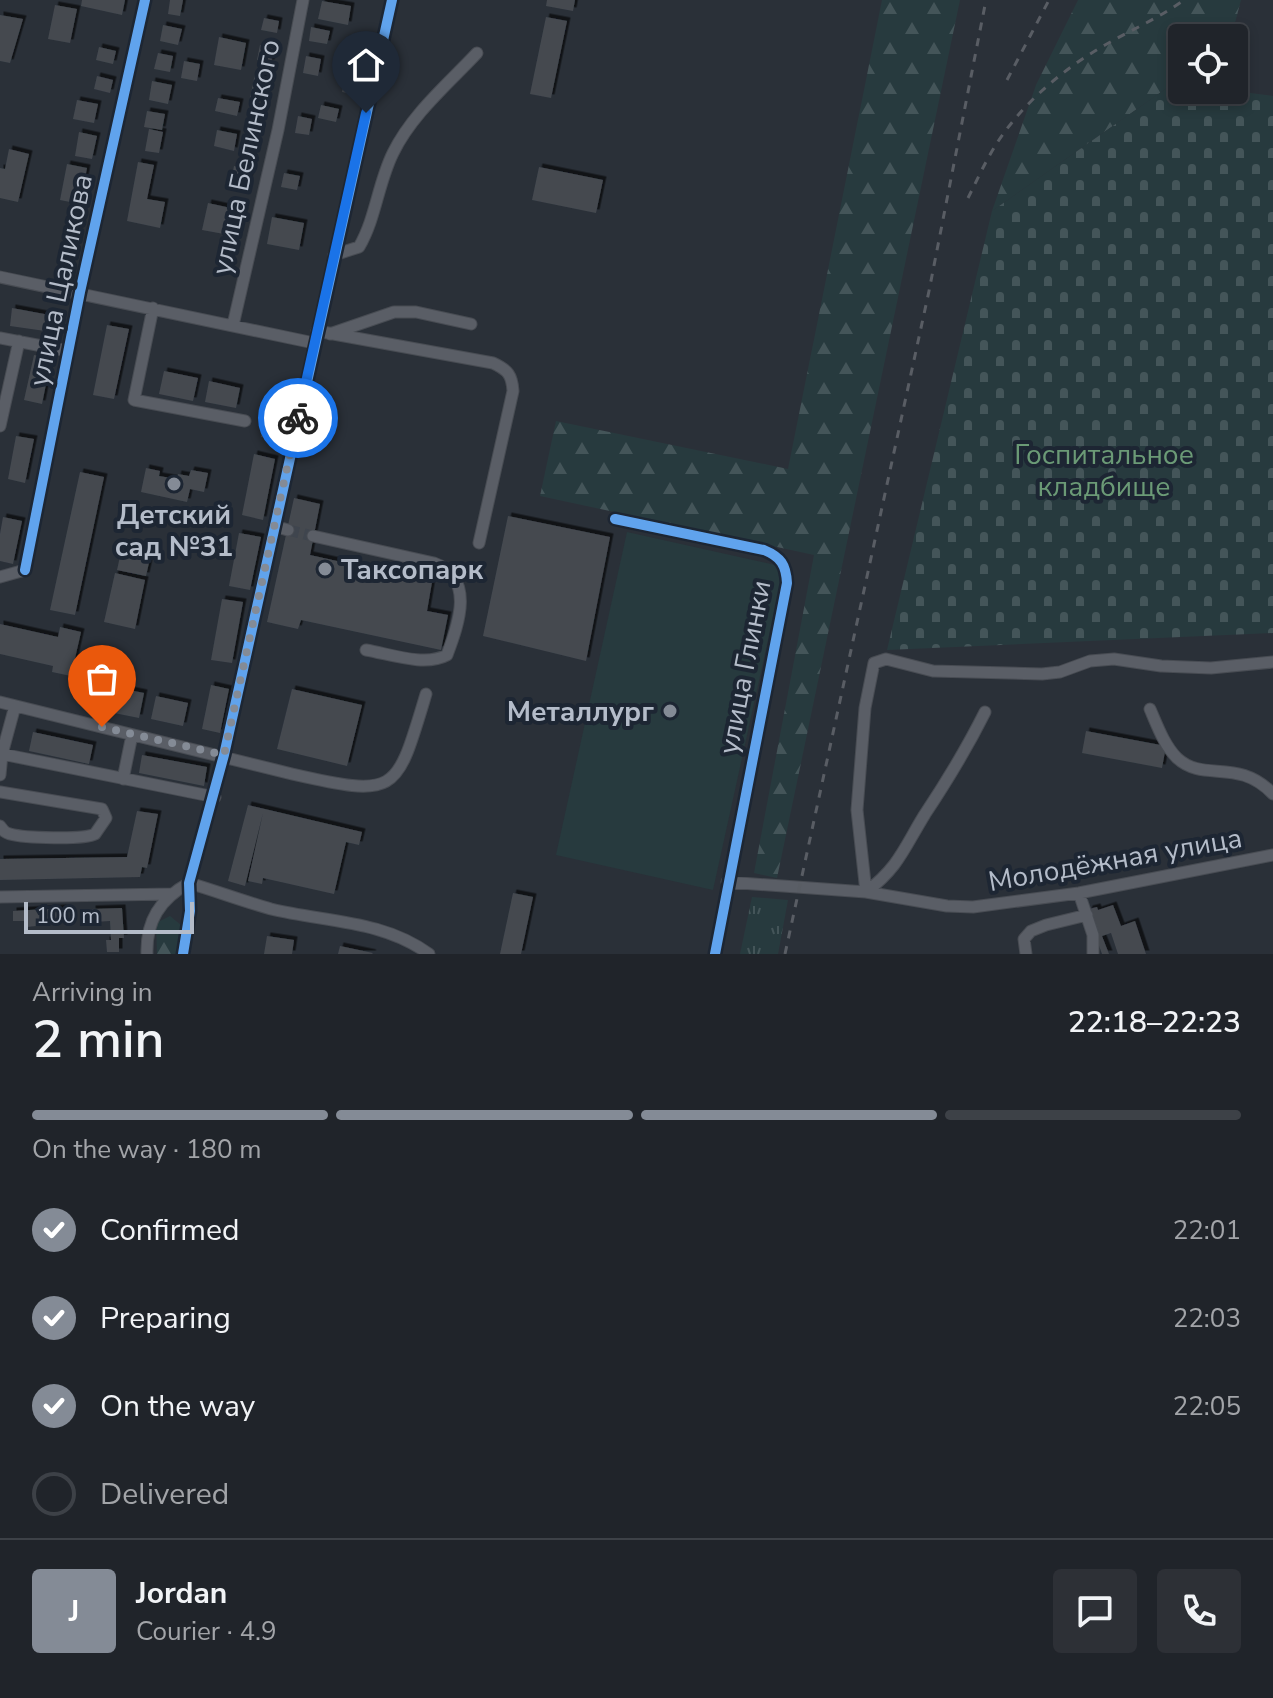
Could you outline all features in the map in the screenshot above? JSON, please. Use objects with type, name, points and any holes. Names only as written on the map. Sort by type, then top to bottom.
[{"type":"street","name":"улица Цаликова","points":[[0,577],[25,570],[80,292],[145,0]]},
{"type":"street","name":"улица Белинского","points":[[233,325],[278,130],[303,0]]},
{"type":"street","points":[[183,954],[190,911],[189,883],[215,797],[392,0]]},
{"type":"street","points":[[334,255],[359,247],[368,231],[392,155],[408,127],[477,53]]},
{"type":"street","points":[[0,277],[233,325],[315,337],[394,312],[416,312],[471,324]]},
{"type":"street","points":[[153,308],[134,400],[245,421]]},
{"type":"street","points":[[330,334],[493,363],[506,369],[512,377],[513,391],[479,543]]},
{"type":"street","points":[[0,338],[68,351]]},
{"type":"street","points":[[0,426],[19,341]]},
{"type":"street","name":"улица Глинки","points":[[615,519],[764,550],[775,554],[786,570],[787,583],[715,954]]},
{"type":"street","points":[[274,526],[288,530]]},
{"type":"street","points":[[313,536],[434,563],[447,568],[455,576],[462,607],[447,655],[438,660],[423,660],[366,650]]},
{"type":"street","points":[[866,892],[857,810],[865,708],[874,663],[886,659],[933,671],[1042,674],[1060,672],[1090,661],[1114,659],[1161,666],[1211,668],[1273,662]]},
{"type":"street","points":[[0,702],[341,785],[366,787],[384,785],[399,772],[426,694]]},
{"type":"street","points":[[0,775],[2,754],[15,706]]},
{"type":"street","points":[[1150,709],[1160,733],[1176,757],[1191,767],[1239,771],[1259,780],[1273,794]]},
{"type":"street","points":[[866,892],[887,876],[904,854],[985,712]]},
{"type":"street","points":[[123,779],[132,735]]},
{"type":"street","points":[[2,754],[215,797]]},
{"type":"street","points":[[0,792],[102,809],[106,818],[95,834],[79,838],[9,834],[0,826]]},
{"type":"street","name":"Молодёжная улица","points":[[727,882],[866,892],[947,906],[973,907],[1079,893],[1273,855]]},
{"type":"street","points":[[147,954],[150,923],[171,894],[189,883],[271,909],[386,930],[429,954]]},
{"type":"street","points":[[1079,893],[1093,935],[1093,954]]},
{"type":"street","points":[[0,897],[171,894]]},
{"type":"street","points":[[1026,954],[1024,939],[1031,931],[1087,915]]},
{"type":"green space","points":[[882,0],[960,0],[777,878],[754,873],[814,555],[540,496],[556,421],[788,469]]},
{"type":"green space","points":[[1078,0],[1241,0],[1235,24],[1168,24],[1168,87],[992,211],[1036,85]]},
{"type":"green space","name":"Госпитальное кладбище","points":[[1168,87],[1168,104],[1248,104],[1248,93],[1273,96],[1273,633],[887,650],[992,211]]},
{"type":"green space","name":"Металлург","points":[[627,532],[784,567],[713,890],[556,855]]},
{"type":"green space","points":[[752,897],[788,900],[778,954],[740,954]]},
{"type":"green space","points":[[170,916],[182,926],[176,954],[157,954],[156,923]]},
{"type":"building","points":[[82,0],[125,0],[122,15],[81,6]]},
{"type":"building","points":[[170,0],[183,0],[180,16],[168,14]]},
{"type":"building","points":[[547,0],[575,0],[573,11],[546,6]]},
{"type":"building","points":[[322,1],[351,6],[348,25],[318,19]]},
{"type":"building","points":[[55,5],[77,9],[70,43],[48,39]]},
{"type":"building","points":[[0,15],[23,19],[10,63],[0,61]]},
{"type":"building","points":[[546,17],[567,21],[551,98],[530,94]]},
{"type":"building","points":[[264,18],[279,21],[277,33],[261,30]]},
{"type":"building","points":[[163,25],[182,29],[178,45],[160,41]]},
{"type":"building","points":[[311,27],[330,31],[327,44],[309,41]]},
{"type":"building","points":[[219,37],[246,43],[241,70],[214,65]]},
{"type":"building","points":[[260,45],[274,48],[271,63],[257,60]]},
{"type":"building","points":[[99,47],[116,51],[113,64],[96,60]]},
{"type":"building","points":[[158,53],[173,56],[170,72],[154,69]]},
{"type":"building","points":[[306,56],[321,59],[318,76],[303,73]]},
{"type":"building","points":[[184,61],[200,64],[197,81],[181,78]]},
{"type":"building","points":[[348,62],[363,65],[357,95],[342,92]]},
{"type":"building","points":[[255,74],[269,77],[265,100],[250,98]]},
{"type":"building","points":[[97,76],[113,80],[110,93],[94,89]]},
{"type":"building","points":[[152,81],[172,85],[168,104],[149,100]]},
{"type":"building","points":[[218,98],[240,102],[237,116],[215,111]]},
{"type":"building","points":[[77,100],[98,104],[94,123],[73,119]]},
{"type":"building","points":[[321,105],[339,109],[336,122],[318,118]]},
{"type":"building","points":[[147,111],[165,114],[162,130],[144,127]]},
{"type":"building","points":[[298,116],[312,119],[309,135],[295,133]]},
{"type":"building","points":[[149,129],[163,132],[159,153],[145,151]]},
{"type":"building","points":[[217,130],[237,134],[234,151],[214,146]]},
{"type":"building","points":[[79,132],[97,136],[92,159],[75,156]]},
{"type":"building","points":[[9,149],[29,154],[18,202],[0,198],[0,168],[5,169]]},
{"type":"building","points":[[138,162],[154,165],[147,199],[165,202],[160,228],[127,221]]},
{"type":"building","points":[[67,164],[87,168],[80,204],[60,200]]},
{"type":"building","points":[[234,166],[251,170],[248,185],[231,181]]},
{"type":"building","points":[[539,167],[603,180],[596,213],[532,200]]},
{"type":"building","points":[[284,173],[300,176],[297,190],[281,187]]},
{"type":"building","points":[[208,203],[240,210],[235,236],[202,230]]},
{"type":"building","points":[[272,217],[304,223],[299,250],[267,244]]},
{"type":"building","points":[[12,308],[55,316],[52,332],[10,326]]},
{"type":"building","points":[[107,325],[129,329],[114,399],[93,395]]},
{"type":"building","points":[[34,355],[51,359],[42,404],[24,400]]},
{"type":"building","points":[[164,371],[198,378],[193,401],[159,394]]},
{"type":"building","points":[[209,381],[240,388],[236,408],[205,402]]},
{"type":"building","points":[[270,392],[289,395],[280,441],[261,437]]},
{"type":"building","points":[[16,436],[34,439],[25,483],[8,479]]},
{"type":"building","points":[[254,454],[275,459],[263,520],[242,515]]},
{"type":"building","name":"Детский сад №31","points":[[146,468],[160,471],[159,476],[177,479],[178,474],[189,476],[191,470],[208,473],[204,492],[190,489],[187,502],[141,492]]},
{"type":"building","points":[[80,472],[104,477],[75,615],[50,610]]},
{"type":"building","name":"Таксопарк","points":[[294,498],[320,504],[310,555],[432,582],[427,611],[448,615],[441,650],[301,620],[298,629],[267,622]]},
{"type":"building","points":[[508,516],[610,537],[586,661],[483,636]]},
{"type":"building","points":[[3,517],[22,521],[13,564],[0,561]]},
{"type":"building","points":[[239,533],[261,537],[250,590],[229,586]]},
{"type":"building","points":[[123,543],[152,549],[146,576],[117,570]]},
{"type":"building","points":[[115,573],[145,580],[135,629],[104,622]]},
{"type":"building","points":[[222,599],[243,602],[232,663],[211,660]]},
{"type":"building","points":[[0,624],[58,637],[60,627],[81,632],[71,676],[52,672],[53,666],[0,654]]},
{"type":"building","points":[[104,685],[144,693],[139,718],[99,710]]},
{"type":"building","points":[[211,685],[229,689],[220,733],[202,729]]},
{"type":"building","points":[[292,689],[362,705],[347,766],[277,749]]},
{"type":"building","points":[[156,696],[188,703],[183,726],[151,719]]},
{"type":"building","points":[[1086,731],[1166,746],[1162,768],[1082,753]]},
{"type":"building","points":[[33,732],[93,745],[89,764],[29,751]]},
{"type":"building","points":[[142,755],[207,767],[204,786],[139,773]]},
{"type":"building","points":[[248,805],[362,832],[359,845],[346,842],[334,894],[263,878],[262,884],[248,881],[263,813],[245,886],[228,881]]},
{"type":"building","points":[[137,811],[158,814],[147,868],[142,867],[140,877],[0,880],[0,859],[127,857]]},
{"type":"building","points":[[513,893],[533,897],[521,954],[500,954]]},
{"type":"building","points":[[1113,905],[1121,926],[1135,921],[1146,954],[1118,954],[1111,933],[1102,936],[1109,954],[1102,954],[1089,909],[1097,907],[1098,910]]},
{"type":"building","points":[[63,908],[64,919],[36,920],[36,926],[27,927],[26,921],[13,921],[13,911]]},
{"type":"building","points":[[122,908],[124,938],[119,938],[119,952],[107,952],[106,940],[111,940],[110,921],[93,922],[92,909]]},
{"type":"building","points":[[267,936],[294,940],[292,954],[264,954]]},
{"type":"building","points":[[340,946],[373,953],[338,954]]},
{"type":"tunnel","points":[[288,530],[313,536]]},
{"type":"railway","points":[[785,954],[929,291],[986,0]]},
{"type":"railway","points":[[1007,80],[1049,0]]},
{"type":"railway","points":[[968,198],[1007,128],[1045,88],[1089,54],[1184,0]]},
{"type":"cycle path","points":[[25,570],[80,292],[145,0]]},
{"type":"cycle path","points":[[183,954],[190,911],[189,883],[224,755],[392,0]]},
{"type":"cycle path","points":[[615,519],[764,550],[782,562],[785,571],[787,583],[715,954]]},
{"type":"way so far","points":[[102,727],[224,755],[298,418]]},
{"type":"place","name":"Детский сад №31","points":[[174,484]]},
{"type":"place","name":"Таксопарк","points":[[325,569]]},
{"type":"place","name":"Металлург","points":[[670,711]]},
{"type":"route","points":[[298,418],[366,113]]}]
